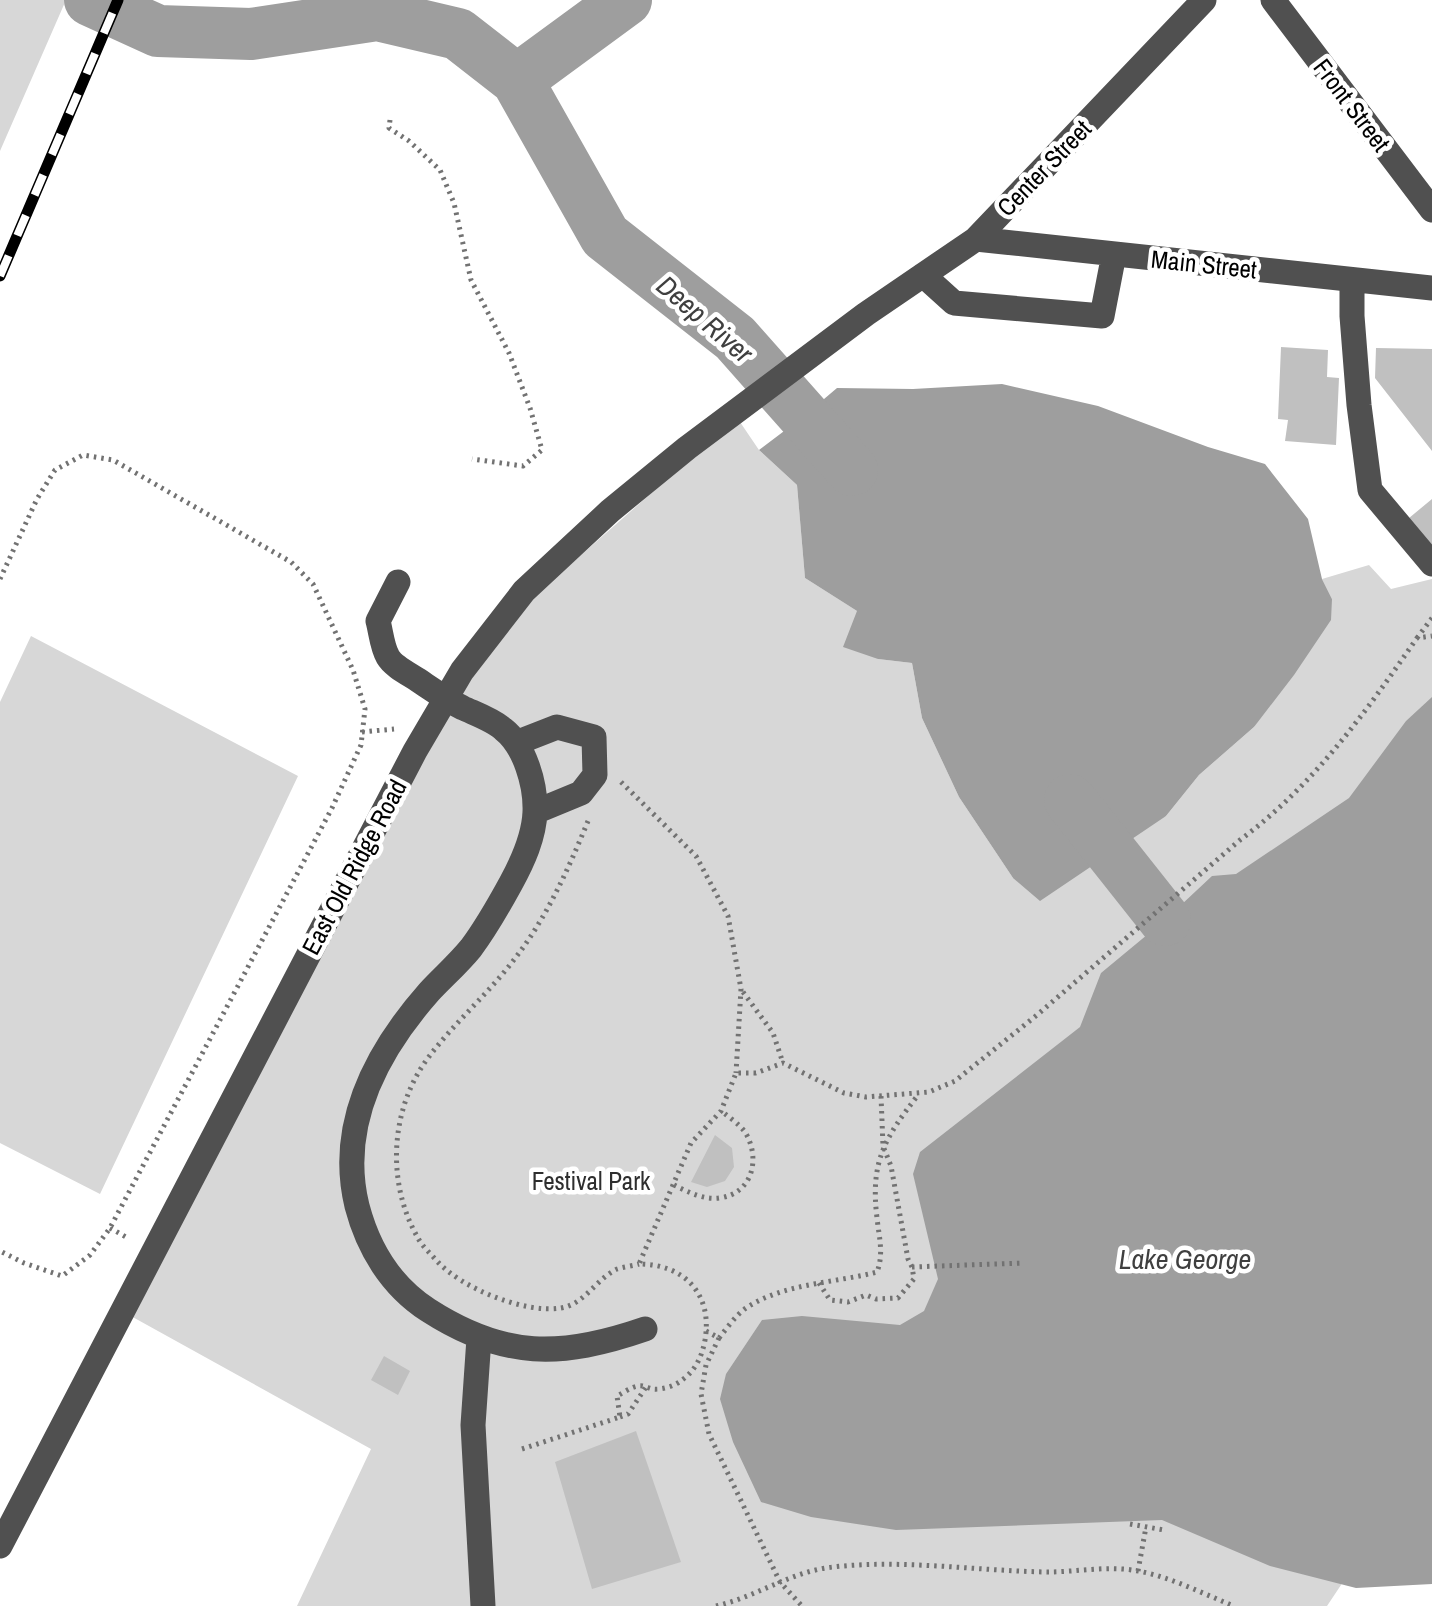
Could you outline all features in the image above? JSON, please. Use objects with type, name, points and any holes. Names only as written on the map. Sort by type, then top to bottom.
[{"type":"street","name":"Center Street","points":[[866,314],[976,240],[1204,0]]},
{"type":"street","name":"Front Street","points":[[1273,0],[1432,210]]},
{"type":"street","name":"Main Street","points":[[976,240],[1432,288]]},
{"type":"street","points":[[923,275],[954,303],[1102,316],[1114,254]]},
{"type":"street","points":[[1352,280],[1359,405],[1370,490],[1432,564]]},
{"type":"street","name":"East Old Ridge Road","points":[[0,1546],[414,751],[462,670],[524,591],[610,511],[866,314]]},
{"type":"street","points":[[398,582],[378,621],[388,660],[446,699],[502,728],[516,742],[532,779],[535,812],[522,864],[501,902],[471,948],[428,993],[376,1065],[361,1105],[353,1143],[352,1184],[361,1219],[392,1280],[415,1301],[490,1342],[548,1351],[615,1339],[645,1329]]},
{"type":"street","points":[[516,742],[557,727],[594,737],[596,774],[581,793],[535,812]]},
{"type":"street","points":[[480,1338],[473,1425],[482,1606]]},
{"type":"path","points":[[390,120],[389,128],[440,170],[454,203],[471,280],[508,353],[542,450],[523,466],[472,459]]},
{"type":"path","points":[[0,579],[36,499],[54,470],[82,456],[114,460],[291,562],[313,584],[353,670],[364,708],[361,745],[332,808],[110,1228],[90,1256],[62,1276],[0,1251]]},
{"type":"path","points":[[741,989],[773,1034],[783,1062],[844,1093],[866,1097],[920,1093],[956,1081],[1271,816],[1363,716],[1432,618]]},
{"type":"path","points":[[1418,638],[1432,636]]},
{"type":"path","points":[[362,732],[394,729]]},
{"type":"path","points":[[614,789],[621,782],[696,856],[728,916],[741,989],[736,1073],[721,1111],[691,1144],[639,1264]]},
{"type":"path","points":[[590,818],[568,868],[514,961],[428,1058],[414,1081],[401,1115],[396,1158],[402,1205],[419,1240],[444,1270],[481,1292],[532,1307],[562,1308],[583,1298],[617,1269],[639,1264],[659,1264],[691,1283],[703,1302],[706,1331],[696,1368],[680,1382],[658,1390],[640,1386],[616,1396],[620,1416]]},
{"type":"path","points":[[736,1073],[756,1072],[783,1062]]},
{"type":"path","points":[[802,1606],[780,1582],[709,1434],[702,1394],[705,1370],[719,1338],[743,1310],[770,1296],[877,1272],[882,1258],[875,1178],[891,1131],[920,1093]]},
{"type":"path","points":[[819,1283],[830,1300],[848,1302],[866,1295],[876,1299],[898,1298],[914,1279],[884,1146],[881,1096]]},
{"type":"path","points":[[674,1186],[716,1199],[736,1194],[751,1176],[754,1152],[743,1129],[721,1111]]},
{"type":"path","points":[[110,1228],[126,1237]]},
{"type":"path","points":[[912,1267],[1023,1263]]},
{"type":"path","points":[[706,1331],[719,1338]]},
{"type":"path","points":[[696,1368],[705,1370]]},
{"type":"path","points":[[522,1449],[628,1414],[646,1387]]},
{"type":"path","points":[[1130,1524],[1164,1530]]},
{"type":"path","points":[[1138,1571],[1146,1527]]},
{"type":"path","points":[[716,1606],[830,1567],[893,1565],[1048,1572],[1128,1569],[1234,1606]]},
{"type":"green space","points":[[0,0],[66,0],[0,151]]},
{"type":"green space","name":"Festival Park","points":[[740,422],[759,450],[797,485],[805,578],[857,611],[878,659],[912,663],[922,718],[959,797],[1013,878],[1166,816],[1199,775],[1254,727],[1332,599],[1322,579],[1369,565],[1391,589],[1432,579],[1432,735],[1169,1491],[1357,1561],[1327,1606],[297,1606],[371,1449],[129,1315],[435,734],[483,660],[539,592],[689,460]]},
{"type":"green space","points":[[31,636],[298,776],[100,1194],[0,1143],[0,702]]},
{"type":"water","points":[[1002,384],[1098,406],[1265,464],[1308,519],[1322,579],[1332,599],[1331,620],[1254,727],[1199,775],[1166,816],[1040,901],[1013,878],[959,797],[922,718],[912,663],[878,659],[843,647],[857,611],[805,578],[797,485],[759,450],[837,388]]},
{"type":"water","name":"Lake George","points":[[1432,697],[1432,1584],[1356,1588],[1270,1566],[1162,1520],[896,1530],[811,1517],[761,1502],[733,1442],[720,1399],[726,1374],[762,1320],[802,1316],[900,1325],[924,1311],[938,1279],[913,1174],[920,1152],[1080,1027],[1101,973],[1212,876],[1236,874],[1349,798],[1406,721]]},
{"type":"building","points":[[1281,347],[1328,350],[1327,377],[1339,378],[1336,445],[1285,441],[1288,420],[1278,419]]},
{"type":"building","points":[[1376,348],[1432,349],[1432,451],[1375,378]]},
{"type":"building","points":[[1432,499],[1432,547],[1403,523]]},
{"type":"building","points":[[715,1135],[732,1148],[734,1167],[725,1181],[707,1187],[691,1182]]},
{"type":"building","points":[[384,1356],[410,1371],[398,1395],[371,1380]]},
{"type":"building","points":[[636,1431],[681,1562],[592,1589],[555,1462]]},
{"type":"waterway","name":"Deep River","points":[[90,0],[158,31],[251,34],[377,15],[458,34],[517,80],[605,236],[735,338],[852,470]]},
{"type":"waterway","points":[[517,80],[626,0]]},
{"type":"waterway","name":"Deep River","points":[[1070,800],[1165,920]]},
{"type":"railway","points":[[0,276],[118,0]]}]
